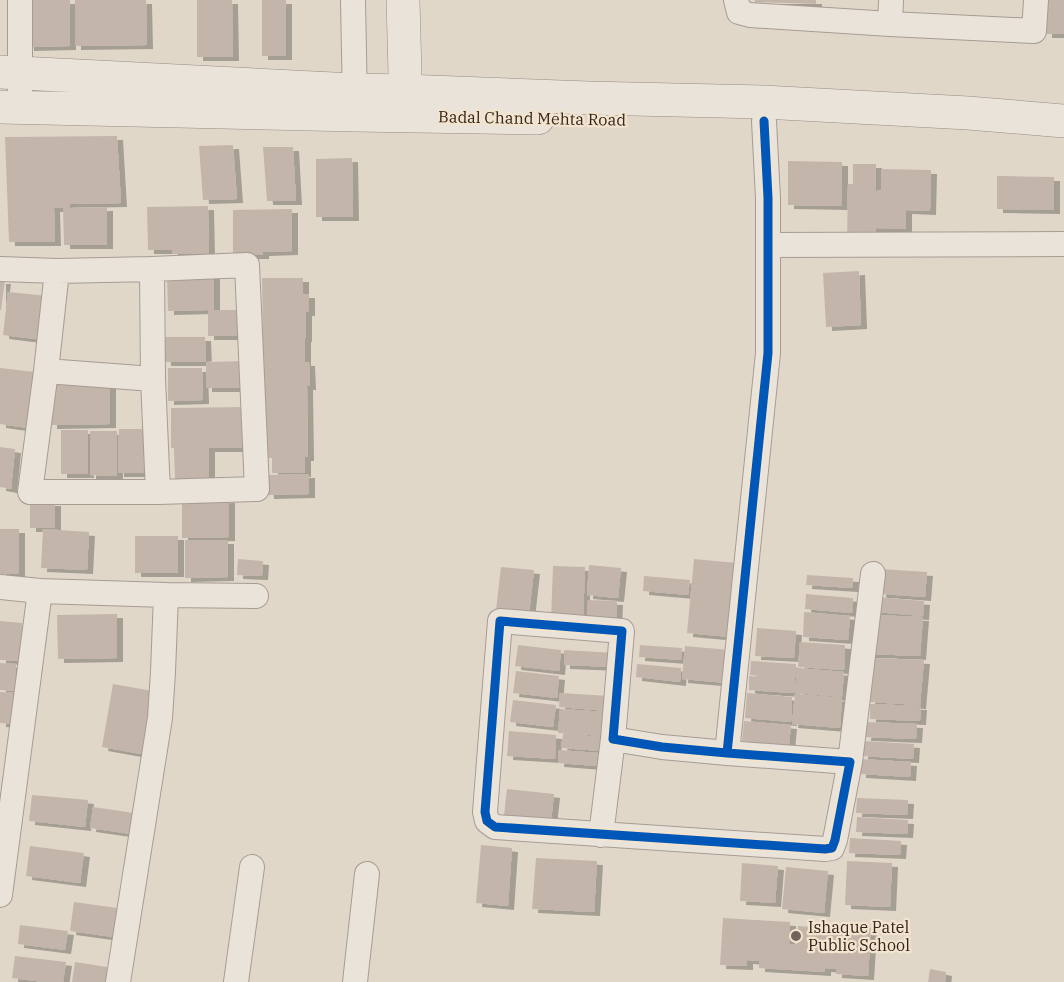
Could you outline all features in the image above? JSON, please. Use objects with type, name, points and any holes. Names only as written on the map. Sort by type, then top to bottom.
[{"type":"street","points":[[10,108],[10,72],[20,0]]},
{"type":"street","points":[[10,72],[355,103],[353,0]]},
{"type":"street","points":[[403,0],[406,103],[588,98],[763,102],[957,112],[1064,121]]},
{"type":"street","points":[[736,0],[739,12],[750,15],[1034,31],[1035,0]]},
{"type":"street","points":[[890,24],[891,0]]},
{"type":"street","name":"Badal Chand Mehta Road","points":[[10,108],[406,103],[764,121],[1064,142]]},
{"type":"street","points":[[727,753],[768,353],[768,198],[764,121]]},
{"type":"street","points":[[768,245],[1064,244]]},
{"type":"street","points":[[0,269],[57,271],[248,265],[257,489],[30,492],[57,271]]},
{"type":"street","points":[[152,269],[153,379],[158,492]]},
{"type":"street","points":[[46,371],[153,379]]},
{"type":"street","points":[[601,835],[613,739],[622,631],[500,621],[485,812],[487,821],[495,827],[601,835],[825,849],[832,848],[835,840],[850,762],[873,574]]},
{"type":"street","points":[[0,587],[40,591],[256,596]]},
{"type":"street","points":[[1,891],[10,748],[40,591]]},
{"type":"street","points":[[118,982],[160,718],[166,595]]},
{"type":"street","points":[[613,739],[662,747],[850,762]]},
{"type":"street","points":[[236,982],[252,867]]},
{"type":"street","points":[[355,982],[367,874]]},
{"type":"building","points":[[27,0],[70,0],[70,46],[28,47]]},
{"type":"building","points":[[75,0],[146,0],[147,45],[75,46]]},
{"type":"building","points":[[197,0],[232,0],[233,57],[197,57]]},
{"type":"building","points":[[262,0],[286,0],[286,56],[262,56]]},
{"type":"building","points":[[755,0],[816,0],[816,4],[755,2]]},
{"type":"building","points":[[1047,0],[1064,0],[1064,34],[1046,34]]},
{"type":"building","points":[[117,136],[121,203],[70,204],[70,208],[107,207],[107,245],[64,245],[63,208],[54,208],[55,242],[9,242],[5,137]]},
{"type":"building","points":[[233,145],[237,199],[203,200],[199,146]]},
{"type":"building","points":[[263,147],[293,147],[296,201],[267,201]]},
{"type":"building","points":[[352,158],[353,217],[316,217],[316,159]]},
{"type":"building","points":[[788,161],[842,162],[842,206],[788,205]]},
{"type":"building","points":[[853,164],[876,164],[876,211],[877,190],[881,190],[881,169],[931,170],[930,211],[906,210],[906,229],[876,228],[876,242],[847,242],[848,184],[853,184]]},
{"type":"building","points":[[997,176],[1054,177],[1054,210],[997,209]]},
{"type":"building","points":[[208,206],[209,254],[172,254],[172,250],[148,250],[147,207]]},
{"type":"building","points":[[292,209],[292,251],[263,252],[263,255],[233,255],[233,210]]},
{"type":"building","points":[[859,271],[861,325],[826,327],[823,273]]},
{"type":"building","points":[[214,273],[214,310],[240,310],[241,336],[208,336],[208,310],[168,311],[167,274]]},
{"type":"building","points":[[262,278],[303,278],[303,294],[309,294],[309,312],[306,312],[305,362],[309,362],[310,386],[307,386],[308,457],[305,457],[305,473],[272,473],[272,458],[268,458],[267,430],[264,430]]},
{"type":"building","points":[[0,280],[5,280],[1,310],[0,310]]},
{"type":"building","points":[[8,292],[48,296],[43,340],[3,335]]},
{"type":"building","points":[[164,337],[205,337],[206,362],[165,362]]},
{"type":"building","points":[[244,361],[244,388],[206,388],[206,362]]},
{"type":"building","points":[[0,368],[35,372],[28,428],[0,424]]},
{"type":"building","points":[[168,368],[202,368],[203,400],[168,401]]},
{"type":"building","points":[[51,384],[110,384],[110,424],[51,425]]},
{"type":"building","points":[[246,407],[246,448],[209,448],[209,480],[175,481],[174,448],[171,448],[171,408]]},
{"type":"building","points":[[119,429],[146,429],[146,473],[118,473]]},
{"type":"building","points":[[61,430],[88,430],[88,474],[61,474]]},
{"type":"building","points":[[90,431],[117,431],[117,476],[90,475]]},
{"type":"building","points":[[0,447],[15,449],[11,489],[0,487]]},
{"type":"building","points":[[309,474],[309,494],[268,495],[267,475]]},
{"type":"building","points":[[229,499],[229,537],[182,538],[182,500]]},
{"type":"building","points":[[30,502],[55,502],[55,528],[30,528]]},
{"type":"building","points":[[0,529],[19,529],[19,574],[0,574]]},
{"type":"building","points":[[43,529],[89,532],[87,570],[41,568]]},
{"type":"building","points":[[135,536],[178,536],[178,573],[135,573]]},
{"type":"building","points":[[185,540],[228,540],[228,577],[185,578]]},
{"type":"building","points":[[238,559],[263,561],[262,576],[237,575]]},
{"type":"building","points":[[694,559],[737,563],[730,637],[687,633]]},
{"type":"building","points":[[589,565],[621,568],[618,598],[587,595]]},
{"type":"building","points":[[553,566],[585,567],[583,621],[551,620]]},
{"type":"building","points":[[501,567],[534,570],[529,614],[496,610]]},
{"type":"building","points":[[881,569],[927,572],[925,597],[880,594]]},
{"type":"building","points":[[807,575],[853,578],[852,588],[806,585]]},
{"type":"building","points":[[644,576],[690,580],[688,595],[643,591]]},
{"type":"building","points":[[806,594],[853,598],[852,613],[805,609]]},
{"type":"building","points":[[876,597],[924,601],[923,616],[875,612]]},
{"type":"building","points":[[588,600],[617,601],[616,624],[587,623]]},
{"type":"building","points":[[804,612],[850,616],[848,640],[803,637]]},
{"type":"building","points":[[117,614],[117,658],[58,659],[57,615]]},
{"type":"building","points":[[874,615],[923,617],[920,656],[869,654]]},
{"type":"building","points":[[0,621],[22,623],[20,661],[0,660]]},
{"type":"building","points":[[757,628],[796,631],[794,658],[755,656]]},
{"type":"building","points":[[800,642],[845,645],[844,670],[798,667]]},
{"type":"building","points":[[518,645],[561,650],[559,671],[515,666]]},
{"type":"building","points":[[640,645],[682,648],[681,660],[639,657]]},
{"type":"building","points":[[685,646],[730,650],[727,683],[682,679]]},
{"type":"building","points":[[564,650],[615,653],[614,667],[564,665]]},
{"type":"building","points":[[873,658],[924,660],[920,705],[869,702]]},
{"type":"building","points":[[751,661],[796,664],[794,693],[749,690],[749,676],[782,678],[750,675]]},
{"type":"building","points":[[0,663],[16,664],[15,691],[0,690]]},
{"type":"building","points":[[637,664],[681,668],[680,682],[636,677]]},
{"type":"building","points":[[797,668],[844,672],[842,697],[795,693]]},
{"type":"building","points":[[516,671],[559,676],[557,698],[513,693]]},
{"type":"building","points":[[113,684],[153,691],[141,754],[102,747]]},
{"type":"building","points":[[0,692],[16,693],[14,724],[0,723]]},
{"type":"building","points":[[560,693],[609,696],[608,711],[559,707]]},
{"type":"building","points":[[747,693],[792,697],[791,722],[745,718]]},
{"type":"building","points":[[795,694],[842,698],[840,728],[792,724]]},
{"type":"building","points":[[513,700],[556,705],[553,727],[510,722]]},
{"type":"building","points":[[870,704],[921,706],[920,721],[870,719]]},
{"type":"building","points":[[560,709],[607,712],[605,736],[558,733]]},
{"type":"building","points":[[744,721],[791,725],[789,745],[742,741]]},
{"type":"building","points":[[866,722],[917,724],[916,739],[865,737]]},
{"type":"building","points":[[509,731],[556,735],[555,759],[507,756]]},
{"type":"building","points":[[563,734],[602,737],[601,751],[561,748]]},
{"type":"building","points":[[863,741],[914,744],[913,759],[862,756]]},
{"type":"building","points":[[559,750],[598,753],[597,766],[558,763]]},
{"type":"building","points":[[860,759],[911,762],[910,777],[860,774]]},
{"type":"building","points":[[507,789],[554,794],[551,821],[504,815]]},
{"type":"building","points":[[32,795],[88,800],[85,827],[29,821]]},
{"type":"building","points":[[857,798],[908,800],[907,815],[856,813]]},
{"type":"building","points":[[93,807],[141,814],[138,835],[90,828]]},
{"type":"building","points":[[857,817],[908,820],[907,834],[856,832]]},
{"type":"building","points":[[850,838],[901,841],[900,855],[849,853]]},
{"type":"building","points":[[481,845],[512,848],[508,906],[476,903]]},
{"type":"building","points":[[30,846],[84,853],[80,883],[26,876]]},
{"type":"building","points":[[536,858],[597,861],[594,912],[532,909]]},
{"type":"building","points":[[847,861],[892,863],[890,907],[845,905]]},
{"type":"building","points":[[742,863],[778,866],[775,903],[740,901]]},
{"type":"building","points":[[786,867],[828,871],[824,913],[782,909]]},
{"type":"building","points":[[74,902],[117,908],[113,937],[70,931]]},
{"type":"building","points":[[723,918],[790,922],[789,944],[797,944],[798,926],[829,928],[829,934],[845,935],[846,926],[871,928],[868,976],[836,974],[836,969],[825,968],[825,972],[759,968],[759,961],[747,960],[747,966],[720,965]]},
{"type":"building","points":[[20,925],[68,931],[65,950],[18,944]]},
{"type":"building","points":[[15,956],[66,962],[63,982],[12,978]]},
{"type":"building","points":[[75,962],[107,967],[105,982],[72,982]]},
{"type":"building","points":[[930,969],[946,972],[945,982],[928,982]]},
{"type":"cycle path","points":[[727,753],[850,762],[832,848],[495,827],[487,821],[485,812],[500,621],[622,631],[613,739],[662,747],[727,753],[768,353],[768,198],[764,121]]},
{"type":"place","name":"Ishaque Patel Public School","points":[[796,936]]}]
